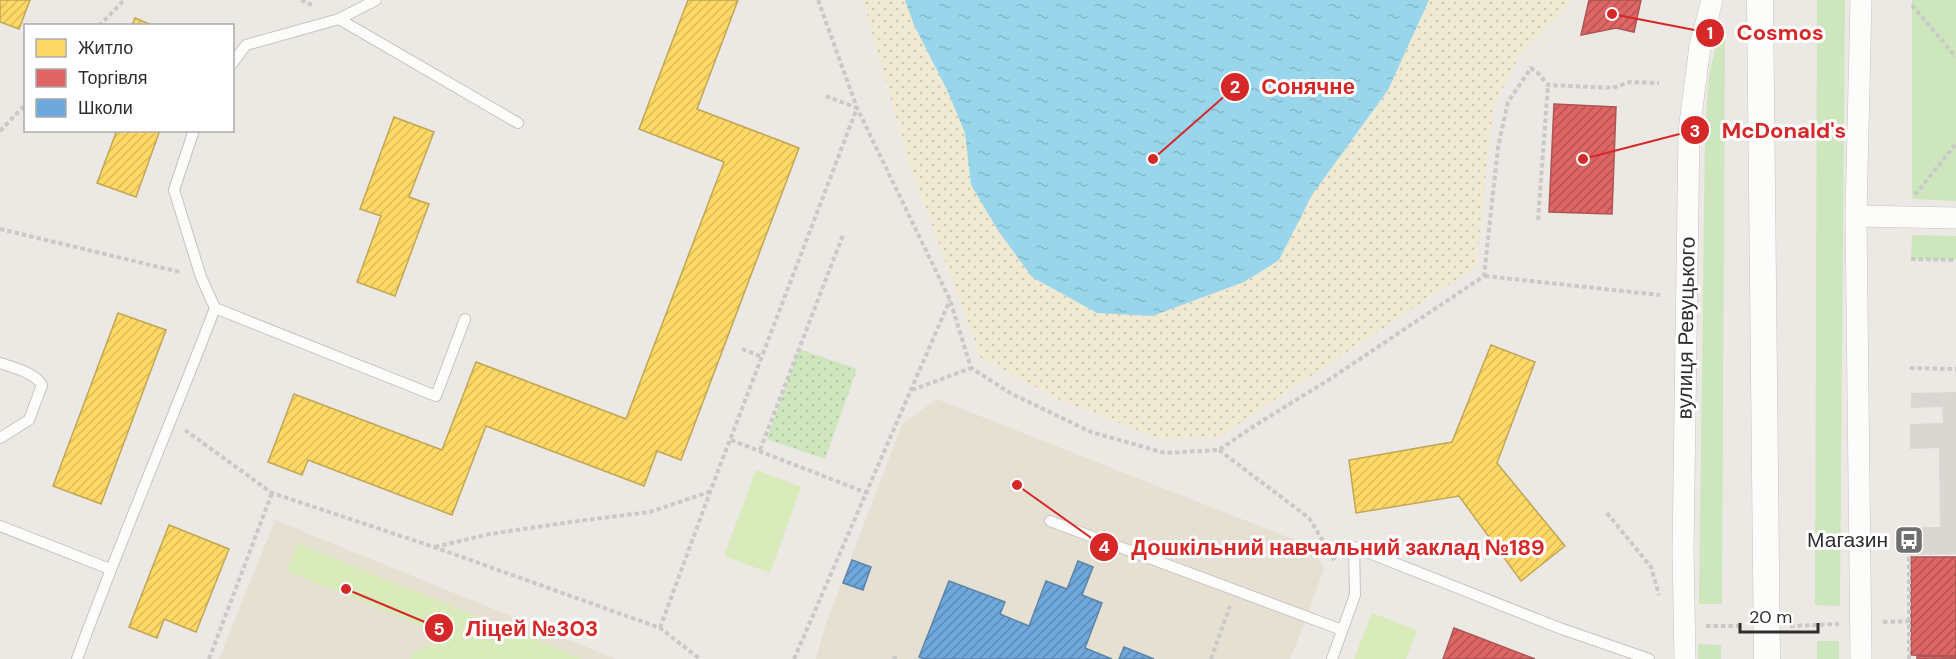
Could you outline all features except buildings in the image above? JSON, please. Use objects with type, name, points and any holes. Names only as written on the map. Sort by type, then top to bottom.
[{"type":"street","name":"вулиця Ревуцького","points":[[1684,659],[1683,551],[1689,131],[1700,46],[1712,0]]},
{"type":"street","points":[[1760,0],[1767,659]]},
{"type":"street","points":[[1861,0],[1856,216],[1861,659]]},
{"type":"street","points":[[1856,216],[1956,218]]},
{"type":"lane","points":[[234,61],[246,45],[339,19],[376,0]]},
{"type":"lane","points":[[339,19],[518,123]]},
{"type":"lane","points":[[193,132],[174,190],[201,277],[215,308],[436,396],[465,320]]},
{"type":"lane","points":[[77,659],[110,569],[172,420],[215,308]]},
{"type":"lane","points":[[0,363],[33,375],[42,385],[28,420],[0,438]]},
{"type":"lane","points":[[1050,521],[1342,630]]},
{"type":"lane","points":[[0,526],[110,569]]},
{"type":"lane","points":[[1332,659],[1355,595],[1354,547],[1562,629],[1648,659]]},
{"type":"path","points":[[101,24],[123,0]]},
{"type":"path","points":[[818,0],[857,108],[950,300],[971,368],[1012,394],[1091,432],[1165,453],[1219,450],[1485,276],[1660,295]]},
{"type":"path","points":[[1912,5],[1956,57]]},
{"type":"path","points":[[1485,276],[1498,147],[1508,102],[1531,68],[1548,85],[1538,220]]},
{"type":"path","points":[[1548,85],[1614,88],[1630,82],[1659,82]]},
{"type":"path","points":[[823,95],[857,108]]},
{"type":"path","points":[[0,131],[24,106]]},
{"type":"path","points":[[660,628],[857,108]]},
{"type":"path","points":[[1912,199],[1956,144]]},
{"type":"path","points":[[0,229],[201,277]]},
{"type":"path","points":[[760,450],[843,235]]},
{"type":"path","points":[[1911,259],[1956,260]]},
{"type":"path","points":[[794,659],[950,300]]},
{"type":"path","points":[[742,349],[762,357]]},
{"type":"path","points":[[911,390],[971,368]]},
{"type":"path","points":[[1910,368],[1956,369]]},
{"type":"path","points":[[172,420],[272,493],[434,547],[660,628],[700,659]]},
{"type":"path","points":[[731,440],[867,493]]},
{"type":"path","points":[[1219,450],[1309,518],[1355,595]]},
{"type":"path","points":[[434,547],[501,532],[650,512],[710,492]]},
{"type":"path","points":[[209,659],[272,493]]},
{"type":"path","points":[[1607,513],[1651,567],[1659,596]]},
{"type":"path","points":[[1909,659],[1910,555]]},
{"type":"path","points":[[1210,659],[1236,591]]},
{"type":"path","points":[[893,659],[898,659]]},
{"type":"shaded area","points":[[1956,392],[1956,554],[1909,555],[1909,527],[1940,527],[1939,448],[1910,449],[1910,424],[1943,423],[1942,407],[1911,408],[1911,393]]},
{"type":"shaded area","points":[[937,399],[1310,546],[1324,568],[1290,659],[816,659],[824,629],[902,424]]},
{"type":"shaded area","points":[[275,520],[616,659],[219,659]]},
{"type":"green space","points":[[1817,0],[1845,0],[1840,606],[1815,605]]},
{"type":"green space","points":[[1912,0],[1956,0],[1956,201],[1912,199]]},
{"type":"green space","points":[[1725,28],[1722,604],[1699,604],[1705,129],[1709,76],[1719,30]]},
{"type":"green space","points":[[1912,235],[1956,236],[1956,260],[1911,259]]},
{"type":"green space","points":[[799,349],[857,369],[825,459],[767,439]]},
{"type":"green space","points":[[756,470],[801,487],[770,573],[724,556]]},
{"type":"green space","points":[[297,543],[583,659],[411,659],[416,651],[448,637],[287,571]]},
{"type":"green space","points":[[1372,613],[1417,630],[1406,659],[1354,659]]},
{"type":"green space","points":[[1817,641],[1839,641],[1839,659],[1817,659]]},
{"type":"green space","points":[[1698,644],[1721,645],[1721,659],[1698,659]]},
{"type":"sand","points":[[863,0],[905,0],[914,25],[948,92],[965,133],[971,185],[1152,316],[1244,282],[1279,260],[1312,195],[1388,90],[1429,0],[1573,0],[1520,55],[1493,107],[1476,267],[1217,438],[1161,439],[1060,400],[981,358],[908,160]]},
{"type":"water","points":[[905,0],[1429,0],[1388,90],[1312,195],[1279,260],[1244,282],[1152,316],[1097,313],[1032,277],[999,232],[971,185],[965,133],[948,92],[914,25]]},
{"type":"place","name":"Cosmos","points":[[1612,14]]},
{"type":"place","name":"Сонячне","points":[[1153,159]]},
{"type":"place","name":"McDonald's","points":[[1583,159]]},
{"type":"place","name":"Дошкільний навчальний заклад №189","points":[[1017,485]]},
{"type":"place","name":"Магазин","points":[[1909,540]]},
{"type":"place","name":"Ліцей №303","points":[[346,589]]}]
